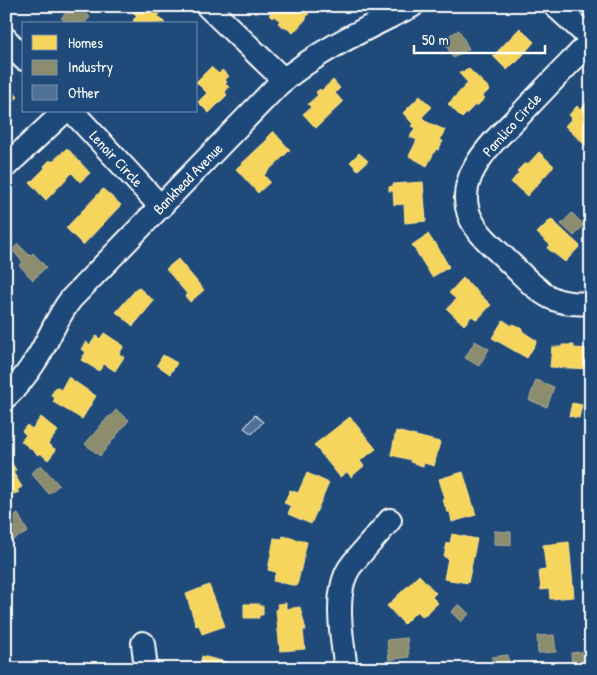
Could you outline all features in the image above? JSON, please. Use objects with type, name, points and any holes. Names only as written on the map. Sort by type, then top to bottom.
[{"type":"street","points":[[207,6],[284,80]]},
{"type":"street","name":"Bankhead Avenue","points":[[6,397],[20,383],[37,359],[60,313],[71,299],[284,80],[312,58],[412,6]]},
{"type":"street","name":"Pamlico Circle","points":[[555,6],[591,40],[490,146],[475,166],[468,182],[465,197],[467,209],[473,223],[482,236],[544,295],[558,302],[574,305],[591,303]]},
{"type":"street","points":[[6,39],[22,57]]},
{"type":"street","points":[[6,166],[64,112]]},
{"type":"street","name":"Lenoir Circle","points":[[73,112],[161,207]]},
{"type":"street","points":[[346,669],[339,599],[342,585],[349,568],[390,520]]},
{"type":"street","points":[[142,643],[146,669]]},
{"type":"building: Homes","points":[[136,6],[148,6],[153,11],[156,7],[161,12],[158,16],[164,22],[134,22],[133,20],[137,16],[132,11]]},
{"type":"building: Homes","points":[[273,6],[295,6],[302,13],[305,10],[309,14],[293,33],[278,23],[280,21],[274,16],[272,18],[269,15],[271,13],[269,11]]},
{"type":"building: Homes","points":[[520,28],[534,42],[516,63],[507,70],[493,56]]},
{"type":"building: Homes","points":[[211,67],[219,74],[222,70],[229,76],[225,80],[227,82],[225,84],[229,87],[225,92],[227,95],[209,113],[198,102],[207,93],[198,84],[198,80]]},
{"type":"building: Homes","points":[[468,68],[490,89],[483,96],[485,98],[462,118],[448,104],[468,83],[459,73],[464,72]]},
{"type":"building: Homes","points":[[333,80],[340,88],[335,93],[343,102],[316,128],[303,114],[311,107],[308,104],[318,95],[316,92],[320,89],[321,91]]},
{"type":"building: Homes","points":[[6,83],[18,97],[6,108]]},
{"type":"building: Homes","points":[[420,96],[432,107],[422,117],[427,122],[445,130],[440,140],[443,141],[438,150],[436,149],[427,166],[409,156],[417,140],[410,137],[415,128],[411,126],[413,124],[403,113]]},
{"type":"building: Homes","points":[[591,98],[591,142],[586,146],[565,126],[572,118],[569,115],[577,106],[580,109]]},
{"type":"building: Homes","points":[[273,131],[290,150],[264,175],[270,182],[258,193],[236,169],[268,139],[267,137]]},
{"type":"building: Homes","points":[[67,148],[90,173],[80,182],[72,173],[46,200],[30,183],[50,160],[52,162]]},
{"type":"building: Homes","points":[[539,152],[554,166],[527,196],[511,182],[519,173],[517,171],[525,163],[527,165]]},
{"type":"building: Homes","points":[[359,153],[368,161],[358,170],[350,162]]},
{"type":"building: Homes","points":[[423,182],[426,221],[405,223],[404,204],[394,205],[393,191],[389,191],[389,187],[393,186],[393,184]]},
{"type":"building: Homes","points":[[103,189],[121,205],[83,245],[66,228]]},
{"type":"building: Homes","points":[[551,219],[580,246],[565,262],[547,248],[550,245],[537,233]]},
{"type":"building: Homes","points":[[6,231],[13,237],[8,242],[10,244],[7,247]]},
{"type":"building: Homes","points":[[428,234],[435,242],[449,267],[432,277],[412,245]]},
{"type":"building: Homes","points":[[178,259],[204,290],[190,302],[185,296],[187,294],[166,269]]},
{"type":"building: Homes","points":[[463,278],[491,305],[477,320],[472,316],[464,325],[447,309],[456,299],[449,293]]},
{"type":"building: Homes","points":[[138,287],[154,301],[133,326],[116,312]]},
{"type":"building: Homes","points":[[503,320],[512,326],[513,324],[523,329],[522,331],[537,341],[527,358],[492,338]]},
{"type":"building: Homes","points":[[104,333],[124,346],[119,354],[124,357],[115,371],[104,364],[99,371],[81,360],[86,352],[81,349],[86,342],[90,345],[96,336],[100,339]]},
{"type":"building: Homes","points":[[562,345],[574,345],[574,348],[591,349],[590,369],[550,367],[552,347],[562,347]]},
{"type":"building: Homes","points":[[163,355],[177,363],[170,374],[157,365]]},
{"type":"building: Homes","points":[[68,377],[96,396],[82,419],[53,402],[55,398],[51,395],[56,387],[61,390]]},
{"type":"building: Homes","points":[[572,403],[582,405],[579,418],[569,416]]},
{"type":"building: Homes","points":[[41,417],[58,431],[48,444],[56,450],[48,460],[40,453],[38,455],[21,441],[26,435],[22,431],[27,425],[32,429]]},
{"type":"building: Homes","points":[[350,417],[376,449],[360,461],[364,466],[351,477],[347,472],[340,477],[314,445]]},
{"type":"building: Homes","points":[[396,431],[440,442],[434,466],[424,463],[423,466],[410,462],[411,460],[391,455]]},
{"type":"building: Homes","points":[[6,454],[16,470],[13,472],[22,487],[17,490],[19,492],[14,494],[13,492],[6,497]]},
{"type":"building: Homes","points":[[463,472],[476,515],[452,522],[450,512],[447,512],[443,500],[445,499],[439,479]]},
{"type":"building: Homes","points":[[307,473],[329,483],[311,524],[288,514],[291,506],[284,503],[290,490],[298,493]]},
{"type":"building: Homes","points":[[452,534],[477,539],[468,583],[444,579],[448,558],[444,557],[447,543],[450,543]]},
{"type":"building: Homes","points":[[283,536],[307,542],[297,586],[273,581],[276,572],[268,570],[274,538],[282,539]]},
{"type":"building: Homes","points":[[569,542],[574,597],[550,599],[549,589],[541,590],[539,571],[546,570],[543,545]]},
{"type":"building: Homes","points":[[419,575],[436,593],[432,597],[438,603],[423,617],[417,611],[404,624],[387,606]]},
{"type":"building: Homes","points":[[209,585],[225,626],[202,634],[199,625],[196,626],[186,594]]},
{"type":"building: Homes","points":[[286,603],[286,609],[300,607],[306,630],[303,630],[305,649],[280,651],[276,610],[278,609],[277,604]]},
{"type":"building: Homes","points":[[244,604],[259,604],[259,606],[263,606],[263,615],[259,615],[259,618],[244,618]]},
{"type":"building: Homes","points":[[202,656],[226,662],[225,669],[199,669]]},
{"type":"building: Industry","points":[[73,6],[79,6],[90,17],[86,22],[66,22],[61,18]]},
{"type":"building: Industry","points":[[336,6],[346,6],[341,11]]},
{"type":"building: Industry","points":[[459,30],[469,49],[453,58],[443,39]]},
{"type":"building: Industry","points":[[572,213],[584,225],[574,236],[561,224]]},
{"type":"building: Industry","points":[[18,244],[30,256],[33,253],[46,267],[33,280],[19,265],[23,262],[12,250]]},
{"type":"building: Industry","points":[[475,341],[489,349],[479,366],[465,358]]},
{"type":"building: Industry","points":[[536,380],[554,387],[547,407],[529,400]]},
{"type":"building: Industry","points":[[116,410],[129,420],[100,456],[85,444]]},
{"type":"building: Industry","points":[[41,465],[59,485],[49,494],[31,473]]},
{"type":"building: Industry","points":[[18,514],[28,532],[10,541],[6,535],[6,520]]},
{"type":"building: Industry","points":[[494,531],[511,532],[511,545],[494,544]]},
{"type":"building: Industry","points":[[459,604],[469,614],[461,622],[451,612]]},
{"type":"building: Industry","points":[[554,635],[556,652],[538,653],[537,636]]},
{"type":"building: Industry","points":[[407,638],[409,657],[389,660],[387,640]]},
{"type":"building: Industry","points":[[590,651],[591,666],[572,668],[571,653]]},
{"type":"building: Industry","points":[[508,655],[510,669],[493,669],[492,657]]},
{"type":"building: Other","points":[[255,415],[263,422],[252,434],[244,428]]}]
